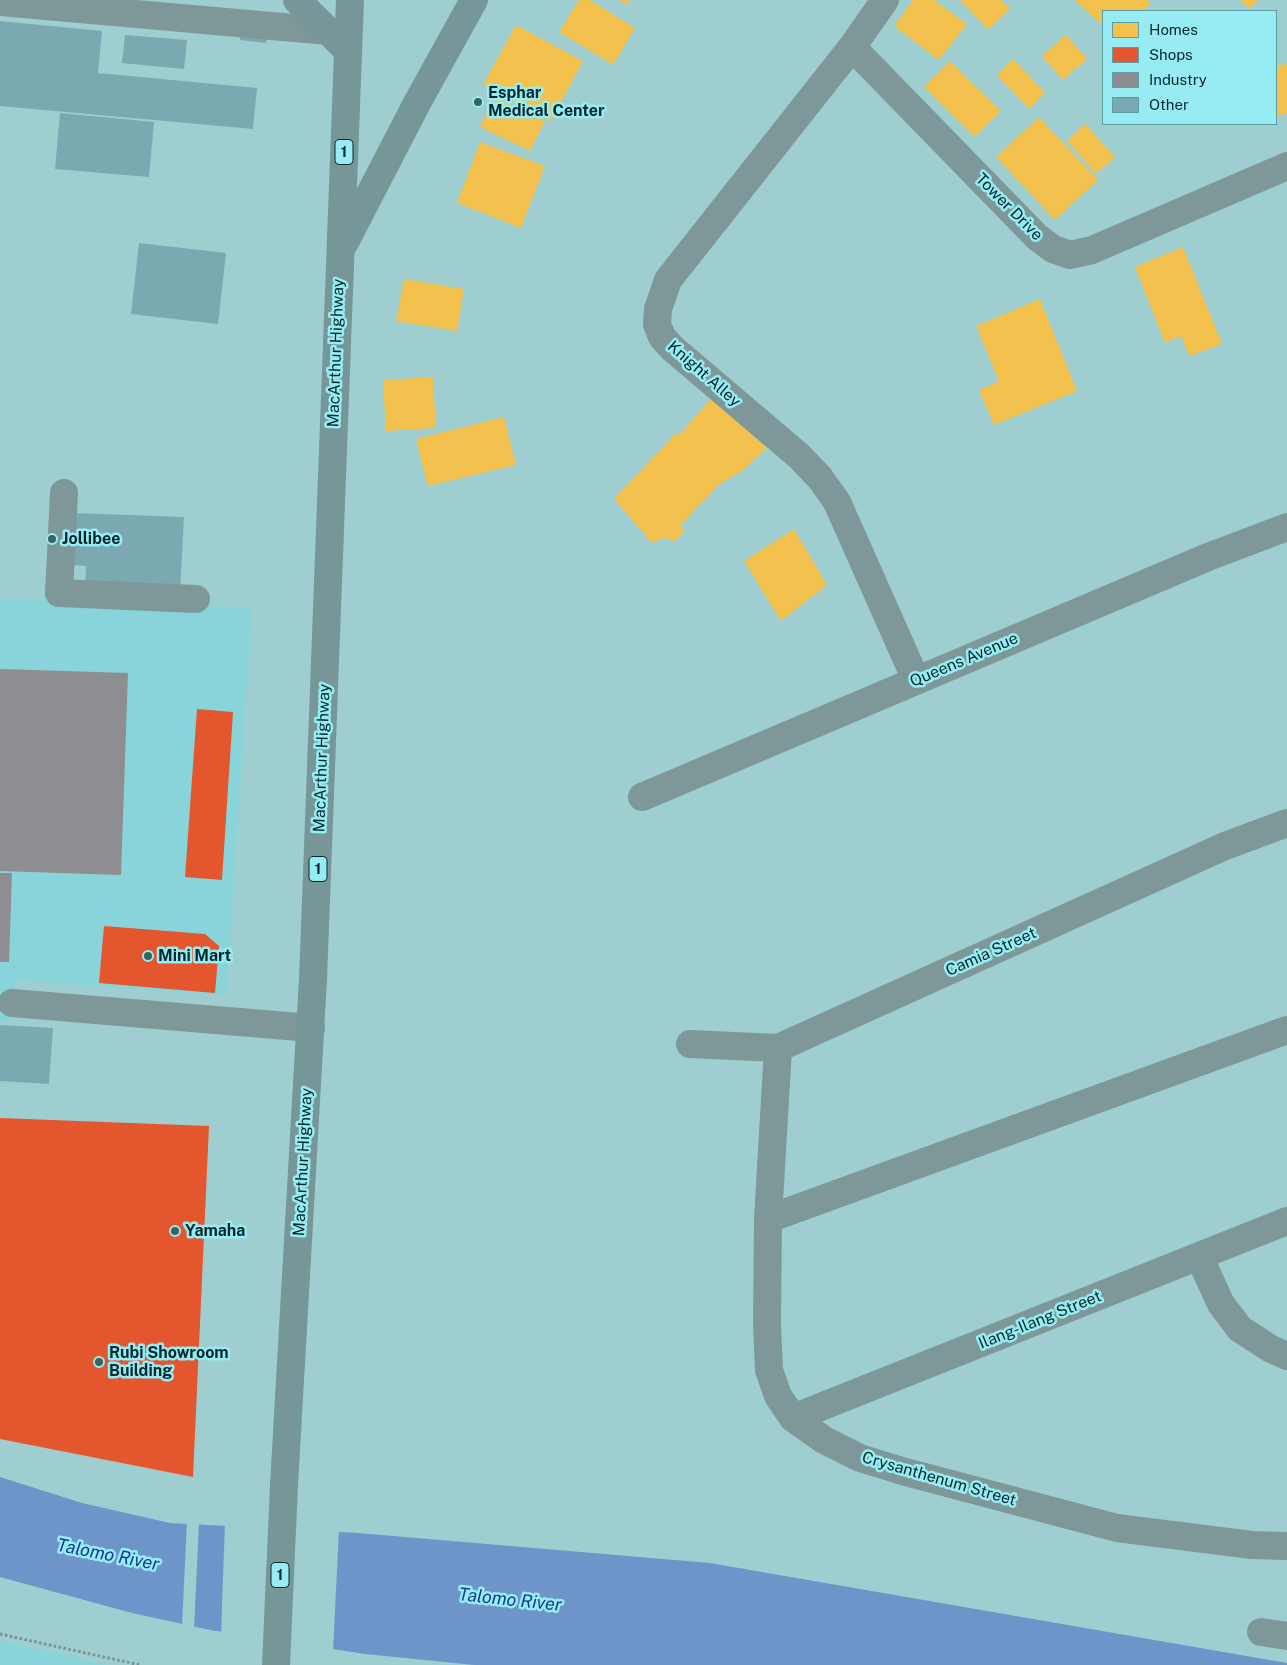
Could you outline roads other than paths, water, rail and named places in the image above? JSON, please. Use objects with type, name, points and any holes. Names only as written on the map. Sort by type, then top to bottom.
[{"type":"highway","points":[[297,0],[348,51]]},
{"type":"highway","name":"MacArthur Highway","points":[[276,1665],[284,1485],[311,1028],[350,0]]},
{"type":"highway","points":[[340,252],[416,103],[474,0]]},
{"type":"street","name":"Knight Alley","points":[[885,0],[852,47],[668,280],[658,309],[657,324],[662,337],[672,348],[798,456],[820,478],[836,502],[916,680]]},
{"type":"street","points":[[0,2],[328,31]]},
{"type":"street","name":"Tower Drive","points":[[852,47],[1037,237],[1053,249],[1070,255],[1092,250],[1287,166]]},
{"type":"street","points":[[64,493],[59,593],[196,599]]},
{"type":"street","name":"Queens Avenue","points":[[642,797],[1208,557],[1287,527]]},
{"type":"street","name":"Camia Street","points":[[690,1044],[778,1048],[1225,846],[1287,823]]},
{"type":"street","points":[[12,1003],[311,1028]]},
{"type":"street","points":[[768,1219],[1287,1030]]},
{"type":"street","name":"Crysanthenum Street","points":[[778,1048],[768,1219],[768,1370],[778,1396],[793,1418],[824,1440],[860,1458],[902,1471],[1117,1528],[1252,1545],[1287,1546]]},
{"type":"street","name":"Ilang-Ilang Street","points":[[793,1418],[1287,1221]]},
{"type":"street","points":[[1199,1256],[1221,1304],[1240,1329],[1271,1349],[1287,1356]]},
{"type":"water","name":"Talomo River","points":[[0,1477],[82,1503],[170,1523],[358,1533],[710,1563],[1287,1663],[1287,1665],[474,1665],[365,1654],[210,1630],[132,1613],[0,1577]]},
{"type":"place","name":"Esphar Medical Center","points":[[478,102]]},
{"type":"place","name":"Jollibee","points":[[52,539]]},
{"type":"place","name":"Mini Mart","points":[[148,956]]},
{"type":"place","name":"Yamaha","points":[[175,1231]]},
{"type":"place","name":"Rubi Showroom Building","points":[[99,1362]]}]
